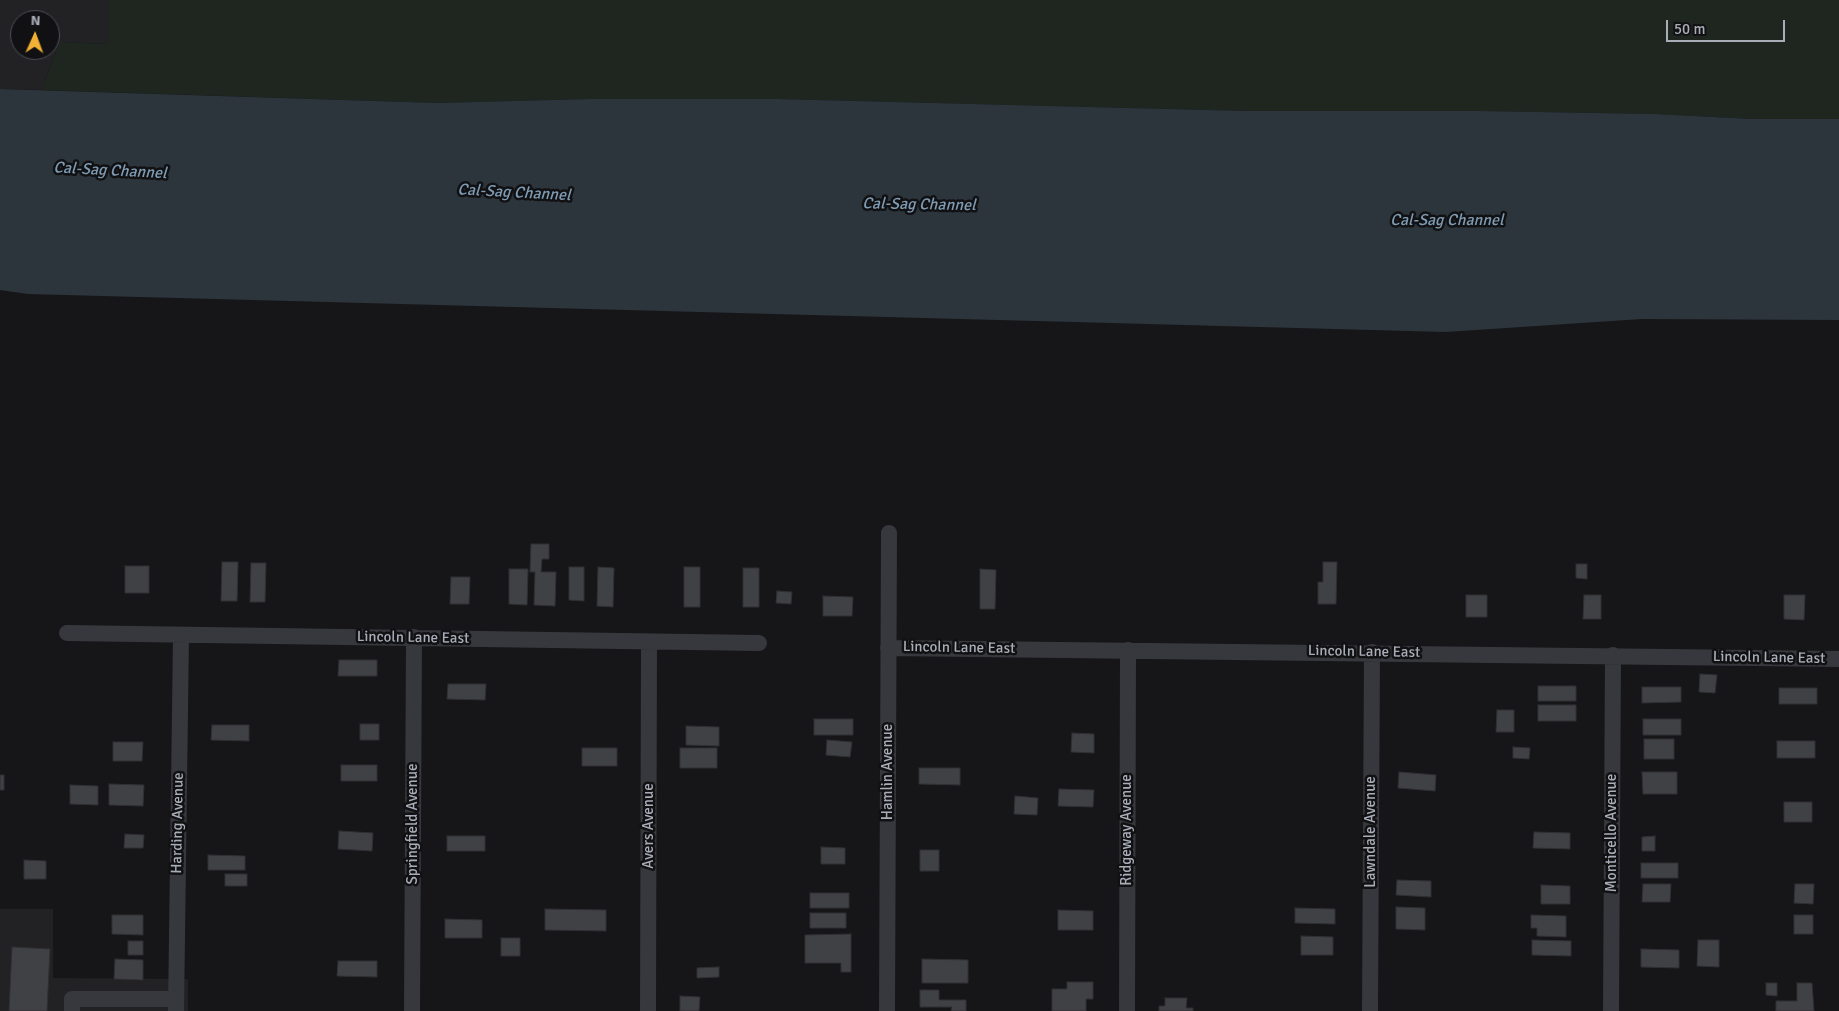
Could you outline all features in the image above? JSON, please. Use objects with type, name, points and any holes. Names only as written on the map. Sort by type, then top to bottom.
[{"type":"street","name":"Hamlin Avenue","points":[[887,1011],[889,533]]},
{"type":"street","name":"Lincoln Lane East","points":[[67,634],[759,643]]},
{"type":"street","name":"Harding Avenue","points":[[176,1005],[181,635]]},
{"type":"street","name":"Springfield Avenue","points":[[412,1011],[414,638]]},
{"type":"street","name":"Avers Avenue","points":[[648,1011],[650,642]]},
{"type":"street","name":"Lincoln Lane East","points":[[888,648],[1372,652],[1839,659]]},
{"type":"street","name":"Ridgeway Avenue","points":[[1127,1011],[1128,650]]},
{"type":"street","name":"Lawndale Avenue","points":[[1370,1011],[1372,652]]},
{"type":"street","name":"Monticello Avenue","points":[[1611,1011],[1613,655]]},
{"type":"street","points":[[72,1011],[72,999],[176,1005]]},
{"type":"shaded area","points":[[0,0],[109,0],[109,44],[60,42],[60,10],[10,10],[10,60],[53,60],[41,90],[0,89]]},
{"type":"shaded area","points":[[109,0],[1839,0],[1839,119],[1752,119],[1655,114],[1480,111],[1247,111],[778,99],[589,99],[438,103],[41,90],[53,60],[60,60],[60,42],[109,44]]},
{"type":"shaded area","points":[[0,909],[53,909],[53,978],[188,979],[188,1011],[0,1011]]},
{"type":"water","name":"Cal-Sag Channel","points":[[0,89],[438,103],[589,99],[778,99],[1247,111],[1480,111],[1655,114],[1752,119],[1839,119],[1839,320],[1642,319],[1446,332],[28,294],[0,290]]},
{"type":"building","points":[[531,544],[549,544],[549,559],[542,559],[541,572],[556,572],[555,606],[534,605],[535,572],[530,572]]},
{"type":"building","points":[[222,562],[238,562],[237,601],[221,601]]},
{"type":"building","points":[[1323,562],[1337,562],[1336,604],[1318,604],[1318,582],[1323,582]]},
{"type":"building","points":[[251,563],[266,563],[265,602],[250,602]]},
{"type":"building","points":[[1576,564],[1587,564],[1587,579],[1576,578]]},
{"type":"building","points":[[125,566],[149,566],[149,593],[125,593]]},
{"type":"building","points":[[569,567],[584,567],[584,601],[569,600]]},
{"type":"building","points":[[598,567],[614,568],[613,607],[597,606]]},
{"type":"building","points":[[684,567],[700,567],[700,607],[684,607]]},
{"type":"building","points":[[743,568],[759,568],[759,607],[743,607]]},
{"type":"building","points":[[509,569],[528,569],[527,605],[509,604]]},
{"type":"building","points":[[980,569],[996,570],[995,609],[980,609]]},
{"type":"building","points":[[451,577],[470,577],[469,604],[450,604]]},
{"type":"building","points":[[777,591],[792,592],[791,604],[776,603]]},
{"type":"building","points":[[1466,595],[1487,595],[1487,617],[1466,617]]},
{"type":"building","points":[[1584,595],[1601,595],[1601,619],[1583,619]]},
{"type":"building","points":[[1784,595],[1805,595],[1804,620],[1784,619]]},
{"type":"building","points":[[823,596],[853,597],[852,616],[823,616]]},
{"type":"building","points":[[339,660],[377,660],[377,676],[338,676]]},
{"type":"building","points":[[1700,674],[1717,675],[1715,693],[1699,692]]},
{"type":"building","points":[[448,684],[486,684],[485,700],[447,699]]},
{"type":"building","points":[[1538,686],[1576,686],[1576,701],[1538,701]]},
{"type":"building","points":[[1642,687],[1681,687],[1681,702],[1642,703]]},
{"type":"building","points":[[1779,688],[1817,688],[1817,704],[1779,704]]},
{"type":"building","points":[[1538,705],[1576,705],[1576,721],[1538,721]]},
{"type":"building","points":[[1497,710],[1514,710],[1514,732],[1496,732]]},
{"type":"building","points":[[814,719],[853,719],[853,735],[814,735]]},
{"type":"building","points":[[1643,719],[1681,719],[1681,735],[1643,735]]},
{"type":"building","points":[[360,724],[379,724],[379,740],[360,740]]},
{"type":"building","points":[[212,725],[249,725],[249,741],[211,740]]},
{"type":"building","points":[[686,726],[719,727],[719,746],[686,745]]},
{"type":"building","points":[[1072,733],[1094,734],[1094,753],[1071,752]]},
{"type":"building","points":[[1644,739],[1674,739],[1674,759],[1644,759]]},
{"type":"building","points":[[827,740],[852,742],[850,757],[826,755]]},
{"type":"building","points":[[1777,741],[1815,741],[1815,758],[1777,758]]},
{"type":"building","points":[[113,742],[143,742],[142,761],[113,761]]},
{"type":"building","points":[[1513,747],[1530,748],[1529,759],[1513,758]]},
{"type":"building","points":[[582,748],[617,748],[617,766],[582,766]]},
{"type":"building","points":[[680,748],[717,748],[717,768],[680,768]]},
{"type":"building","points":[[341,765],[377,765],[377,781],[341,781]]},
{"type":"building","points":[[919,768],[960,768],[960,785],[919,784]]},
{"type":"building","points":[[1399,772],[1436,775],[1435,791],[1398,788]]},
{"type":"building","points":[[1642,772],[1677,772],[1677,794],[1643,794]]},
{"type":"building","points":[[0,775],[4,775],[4,790],[0,790]]},
{"type":"building","points":[[109,784],[144,785],[143,806],[109,805]]},
{"type":"building","points":[[70,785],[98,786],[98,805],[70,804]]},
{"type":"building","points":[[1059,789],[1094,790],[1093,807],[1058,806]]},
{"type":"building","points":[[1015,796],[1038,798],[1037,815],[1014,814]]},
{"type":"building","points":[[1784,802],[1812,802],[1812,822],[1784,822]]},
{"type":"building","points":[[339,831],[373,833],[372,851],[338,849]]},
{"type":"building","points":[[1534,832],[1570,833],[1570,849],[1533,848]]},
{"type":"building","points":[[125,834],[144,835],[143,848],[124,848]]},
{"type":"building","points":[[447,836],[485,836],[485,851],[447,851]]},
{"type":"building","points":[[1655,836],[1655,851],[1642,851],[1642,837]]},
{"type":"building","points":[[821,847],[845,848],[845,864],[821,864]]},
{"type":"building","points":[[920,850],[939,850],[939,871],[920,871]]},
{"type":"building","points":[[208,855],[245,856],[245,870],[208,870]]},
{"type":"building","points":[[24,860],[46,861],[46,879],[24,879]]},
{"type":"building","points":[[1641,863],[1678,863],[1678,878],[1641,878]]},
{"type":"building","points":[[225,874],[247,874],[247,886],[225,886]]},
{"type":"building","points":[[1397,880],[1431,881],[1431,897],[1396,895]]},
{"type":"building","points":[[1643,884],[1671,884],[1670,902],[1642,902]]},
{"type":"building","points":[[1795,884],[1814,884],[1813,904],[1794,903]]},
{"type":"building","points":[[1541,885],[1570,886],[1570,904],[1541,904]]},
{"type":"building","points":[[810,893],[849,893],[849,908],[810,908]]},
{"type":"building","points":[[1396,907],[1425,908],[1425,930],[1396,929]]},
{"type":"building","points":[[1295,908],[1335,909],[1335,924],[1295,923]]},
{"type":"building","points":[[545,909],[606,910],[606,931],[545,930]]},
{"type":"building","points":[[1058,910],[1093,911],[1093,930],[1058,930]]},
{"type":"building","points":[[810,913],[846,913],[846,928],[810,928]]},
{"type":"building","points":[[112,915],[143,915],[143,935],[112,934]]},
{"type":"building","points":[[1531,915],[1566,916],[1566,937],[1537,936],[1537,928],[1531,928]]},
{"type":"building","points":[[1794,915],[1813,915],[1813,934],[1794,934]]},
{"type":"building","points":[[445,919],[482,920],[482,938],[445,938]]},
{"type":"building","points":[[851,934],[851,972],[841,972],[841,963],[805,963],[805,935]]},
{"type":"building","points":[[1301,936],[1333,937],[1333,955],[1301,955]]},
{"type":"building","points":[[501,938],[520,938],[520,956],[501,956]]},
{"type":"building","points":[[1532,940],[1571,941],[1571,956],[1532,955]]},
{"type":"building","points":[[1698,940],[1719,940],[1719,967],[1697,966]]},
{"type":"building","points":[[128,941],[143,941],[143,955],[128,955]]},
{"type":"building","points":[[12,947],[50,949],[47,1011],[9,1011]]},
{"type":"building","points":[[1641,949],[1679,950],[1679,968],[1641,967]]},
{"type":"building","points":[[115,959],[143,960],[143,980],[114,979]]},
{"type":"building","points":[[922,959],[968,960],[968,983],[922,983]]},
{"type":"building","points":[[338,961],[377,961],[377,977],[337,976]]},
{"type":"building","points":[[719,967],[719,977],[697,978],[697,968]]},
{"type":"building","points":[[1067,982],[1093,982],[1093,999],[1086,999],[1086,1011],[1052,1011],[1052,989],[1067,989]]},
{"type":"building","points":[[1766,983],[1777,983],[1777,996],[1766,995]]},
{"type":"building","points":[[1797,983],[1812,983],[1814,1011],[1776,1011],[1776,1001],[1797,1001]]},
{"type":"building","points":[[920,990],[939,990],[939,1000],[966,1000],[966,1011],[951,1011],[952,1007],[920,1007]]},
{"type":"building","points":[[680,996],[700,997],[699,1011],[680,1011]]},
{"type":"building","points":[[1165,998],[1187,998],[1186,1008],[1193,1008],[1193,1011],[1159,1011],[1159,1006],[1165,1006]]}]
